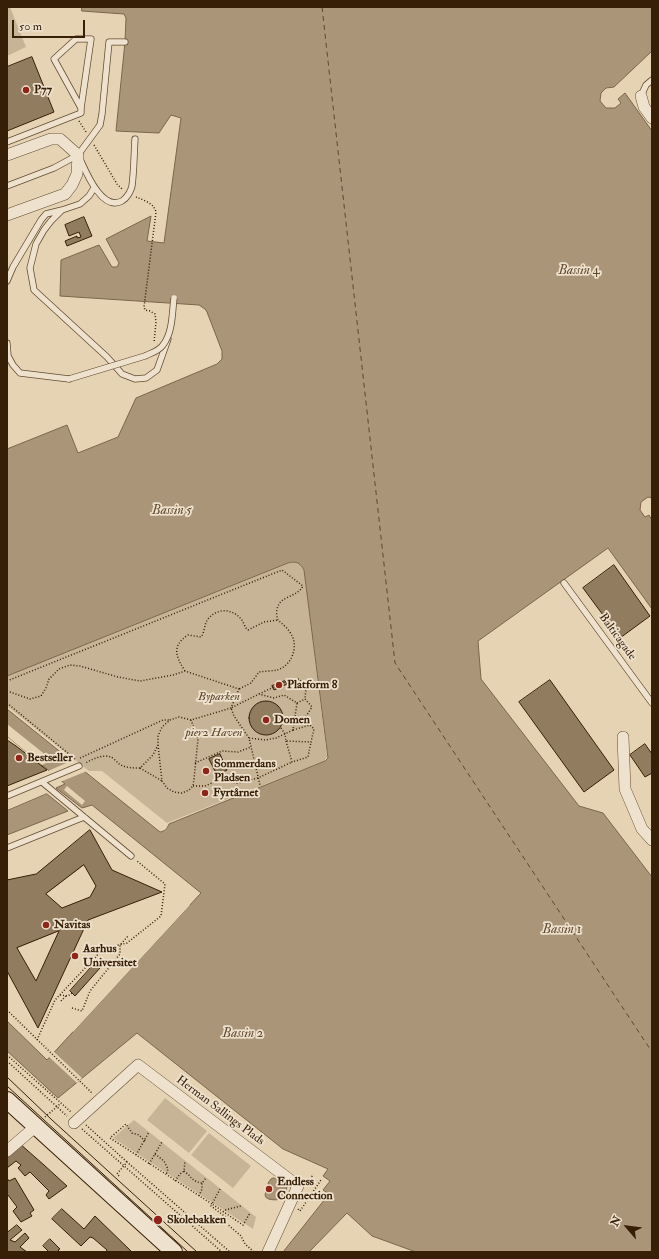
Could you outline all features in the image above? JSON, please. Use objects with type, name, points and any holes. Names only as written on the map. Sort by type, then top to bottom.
[{"type":"street","points":[[641,96],[644,108],[652,118]]},
{"type":"street","points":[[7,155],[51,139],[60,139],[78,155],[77,174],[65,194],[7,215]]},
{"type":"street","points":[[623,737],[625,789],[642,829],[652,840]]},
{"type":"street","name":"Herman Sallings Plads","points":[[76,1121],[138,1065],[298,1186],[268,1252]]},
{"type":"street","points":[[7,1100],[32,1130],[132,1229],[160,1252]]},
{"type":"street","points":[[7,1114],[32,1130],[174,1252]]},
{"type":"street","points":[[7,1151],[32,1130]]},
{"type":"lane","points":[[7,142],[81,113],[91,39],[76,38],[54,59],[81,108]]},
{"type":"lane","points":[[7,186],[54,168],[78,155],[100,125],[109,42],[125,42]]},
{"type":"lane","points":[[641,96],[646,85],[652,80]]},
{"type":"lane","points":[[78,155],[94,188],[107,200],[115,203],[124,200],[132,186],[135,139]]},
{"type":"lane","points":[[7,281],[23,249],[46,214],[80,204],[89,196],[94,188]]},
{"type":"lane","points":[[7,343],[8,356],[20,373],[69,379],[145,356],[156,351],[163,345],[170,330],[174,298],[170,333],[157,370],[146,378],[135,379],[122,374],[106,357],[34,290],[30,268],[36,244],[44,230],[62,210]]},
{"type":"lane","points":[[23,249],[36,244]]},
{"type":"lane","name":"Balticagade","points":[[564,583],[652,703]]},
{"type":"lane","points":[[7,796],[79,766]]},
{"type":"lane","points":[[42,782],[131,856]]},
{"type":"lane","points":[[7,848],[84,817]]},
{"type":"path","points":[[75,115],[117,184],[129,193],[155,207],[154,235],[144,307],[145,310],[155,314],[156,322],[154,343]]},
{"type":"path","points":[[7,681],[282,570],[303,586],[300,592],[281,601],[277,609],[278,620],[292,634],[295,645],[292,658],[279,670],[259,672],[251,683],[239,689],[231,708],[234,716],[249,738],[260,785]]},
{"type":"path","points":[[185,672],[178,660],[176,650],[180,640],[188,635],[201,637],[207,620],[214,614],[229,610],[242,620],[245,628],[248,630],[264,622],[278,620]]},
{"type":"path","points":[[7,691],[30,699],[41,696],[49,679],[59,669],[70,665],[80,666],[118,677],[140,681],[185,672],[239,689]]},
{"type":"path","points":[[7,703],[77,760],[163,720],[170,720],[179,717],[191,720],[231,708],[289,680],[299,679],[306,688],[305,699],[312,707],[305,718]]},
{"type":"path","points":[[259,694],[274,698],[284,695],[297,703]]},
{"type":"path","points":[[297,703],[305,699]]},
{"type":"path","points":[[293,730],[297,703]]},
{"type":"path","points":[[193,786],[205,786],[218,780],[237,783],[258,778],[292,762],[308,757],[314,729],[305,718],[296,717]]},
{"type":"path","points":[[162,781],[158,736],[162,727],[170,720]]},
{"type":"path","points":[[79,766],[104,756],[111,757],[119,764],[130,768],[140,768],[162,781],[167,788],[174,792],[182,793],[189,790],[193,786],[198,739],[191,720]]},
{"type":"path","points":[[249,738],[265,740],[310,725]]},
{"type":"path","points":[[281,728],[285,734],[292,762]]},
{"type":"path","points":[[286,741],[311,742]]},
{"type":"path","points":[[140,768],[153,755],[158,745]]},
{"type":"path","points":[[195,764],[222,750],[238,752],[252,746]]},
{"type":"path","points":[[37,1040],[55,1000],[103,949],[127,943],[161,916],[165,884],[131,856]]},
{"type":"path","points":[[72,1008],[82,1011],[90,991],[120,954],[120,945],[129,935]]},
{"type":"path","points":[[61,1001],[72,993]]},
{"type":"path","points":[[60,995],[67,996]]},
{"type":"path","points":[[65,1000],[67,996]]},
{"type":"path","points":[[7,1010],[100,1100]]},
{"type":"path","points":[[7,1055],[60,1104],[123,1166],[222,1252]]},
{"type":"path","points":[[7,1061],[56,1107],[106,1142],[230,1252]]},
{"type":"path","points":[[32,1130],[60,1104]]},
{"type":"path","points":[[106,1142],[126,1124],[132,1134],[139,1135],[145,1141]]},
{"type":"path","points":[[136,1155],[149,1132]]},
{"type":"path","points":[[110,1138],[243,1225],[250,1213]]},
{"type":"path","points":[[149,1164],[162,1142]]},
{"type":"path","points":[[155,1154],[164,1161],[168,1169],[166,1175]]},
{"type":"path","points":[[175,1181],[184,1171],[185,1161]]},
{"type":"path","points":[[120,1176],[117,1174],[127,1162]]},
{"type":"path","points":[[184,1171],[190,1176],[190,1178],[202,1183]]},
{"type":"path","points":[[199,1196],[202,1189],[202,1183],[206,1178]]},
{"type":"path","points":[[300,1211],[321,1180]]},
{"type":"path","points":[[212,1204],[220,1189]]},
{"type":"path","points":[[212,1204],[211,1206],[227,1218],[225,1222],[241,1236],[244,1244],[254,1252]]},
{"type":"path","points":[[223,1212],[225,1210],[241,1206]]},
{"type":"green space","points":[[7,7],[10,7],[26,47],[7,56]]},
{"type":"green space","name":"Byparken","points":[[292,562],[300,564],[304,570],[327,757],[324,761],[167,823],[102,771],[89,771],[7,706],[7,676]]},
{"type":"green space","points":[[165,1098],[207,1131],[189,1153],[147,1120]]},
{"type":"green space","points":[[134,1120],[256,1217],[253,1229],[113,1138]]},
{"type":"green space","points":[[209,1133],[251,1166],[233,1188],[191,1155]]},
{"type":"water","points":[[82,7],[652,7],[652,51],[614,87],[606,88],[601,93],[600,101],[606,108],[615,108],[621,103],[618,99],[625,93],[652,131],[652,498],[648,497],[641,502],[640,510],[645,517],[649,515],[652,520],[652,609],[608,548],[478,641],[481,679],[579,806],[603,813],[652,877],[652,1252],[416,1252],[372,1236],[347,1213],[309,1252],[283,1252],[329,1194],[323,1190],[330,1181],[323,1176],[328,1169],[283,1149],[137,1033],[58,1098],[7,1051],[7,1021],[47,1060],[201,893],[92,805],[82,808],[56,788],[65,784],[7,736],[7,709],[160,832],[166,830],[169,824],[325,761],[328,758],[304,570],[301,565],[295,562],[288,563],[7,676],[7,449],[67,425],[78,453],[118,437],[136,398],[217,364],[222,359],[222,351],[207,312],[199,305],[60,296],[61,260],[99,245],[112,267],[117,267],[119,263],[106,239],[151,216],[147,241],[164,243],[181,118],[171,115],[159,133],[116,131],[126,18],[124,14],[82,11]]},
{"type":"water","points":[[47,794],[68,811],[7,835],[7,811]]},
{"type":"water","points":[[274,1178],[281,1180],[287,1186],[286,1192],[282,1199],[271,1200],[265,1195],[269,1188],[268,1183]]},
{"type":"pier","points":[[7,724],[52,760],[42,765],[7,736]]},
{"type":"pier","points":[[73,760],[87,771],[60,782],[48,771]]},
{"type":"pier","points":[[67,786],[85,801],[82,805],[64,790]]},
{"type":"pier","points":[[188,904],[190,905],[73,1032],[73,1028]]},
{"type":"pier","points":[[53,1051],[82,1078],[77,1083],[48,1056]]},
{"type":"building","name":"P77","points":[[32,57],[54,112],[7,131],[7,67]]},
{"type":"building","points":[[84,217],[92,236],[67,246],[65,241],[77,236],[77,238],[81,237],[79,232],[69,236],[65,225]]},
{"type":"building","points":[[614,565],[650,616],[620,638],[583,588]]},
{"type":"building","points":[[550,680],[614,770],[584,792],[519,702]]},
{"type":"building","name":"Platform 8","points":[[285,681],[287,684],[274,690],[272,686]]},
{"type":"building","name":"Domen","points":[[263,701],[269,701],[273,702],[280,708],[283,718],[282,725],[276,732],[269,735],[263,735],[259,734],[252,728],[249,721],[249,715],[250,711],[256,704]]},
{"type":"building","name":"Bestseller","points":[[7,740],[16,746],[47,770],[7,786]]},
{"type":"building","points":[[645,744],[652,754],[652,773],[645,777],[630,755]]},
{"type":"building","points":[[220,754],[227,770],[217,775],[209,759]]},
{"type":"building","name":"Navitas","points":[[90,830],[112,870],[162,892],[88,920],[38,1028],[7,971],[7,880],[36,874]],"holes":[[[84,865],[96,886],[90,897],[62,908],[46,894]],[[59,931],[36,981],[17,948]]]},
{"type":"building","points":[[95,963],[100,968],[75,996],[70,991]]},
{"type":"building","points":[[19,1143],[67,1186],[49,1199],[46,1195],[49,1191],[30,1172],[25,1176],[18,1168],[21,1165],[16,1161],[7,1168],[7,1153]]},
{"type":"building","points":[[7,1178],[9,1181],[15,1178],[34,1210],[30,1213],[32,1216],[21,1222],[13,1211],[17,1207],[8,1195],[7,1196]]},
{"type":"building","points":[[62,1209],[84,1229],[95,1216],[132,1252],[106,1252],[107,1250],[90,1237],[81,1246],[52,1219]]},
{"type":"building","points":[[17,1225],[22,1230],[10,1240],[15,1242],[25,1233],[29,1238],[20,1247],[27,1252],[7,1252],[7,1233]]},
{"type":"building","points":[[50,1239],[60,1249],[58,1250],[60,1252],[49,1252],[43,1246]]},
{"type":"ferry route","points":[[322,7],[395,663],[652,1052]]},
{"type":"tram line","points":[[7,1077],[197,1252]]},
{"type":"tram line","points":[[7,1086],[188,1252]]},
{"type":"place","name":"P77","points":[[26,90]]},
{"type":"place","name":"Platform 8","points":[[279,685]]},
{"type":"place","name":"Domen","points":[[266,720]]},
{"type":"place","name":"Bestseller","points":[[19,758]]},
{"type":"place","name":"Sommerdans Pladsen","points":[[206,771]]},
{"type":"place","name":"Fyrtårnet","points":[[205,793]]},
{"type":"place","name":"Navitas","points":[[46,925]]},
{"type":"place","name":"Aarhus Universitet","points":[[75,956]]},
{"type":"place","name":"Endless Connection","points":[[269,1189]]},
{"type":"place","name":"Skolebakken","points":[[158,1220]]},
{"type":"water label","name":"Bassin 4","points":[[579,271]]},
{"type":"water label","name":"Bassin 5","points":[[172,511]]},
{"type":"water label","name":"Bassin 1","points":[[562,930]]},
{"type":"water label","name":"Bassin 2","points":[[243,1034]]},
{"type":"park label","name":"pier2 Haven","points":[[214,733]]}]
